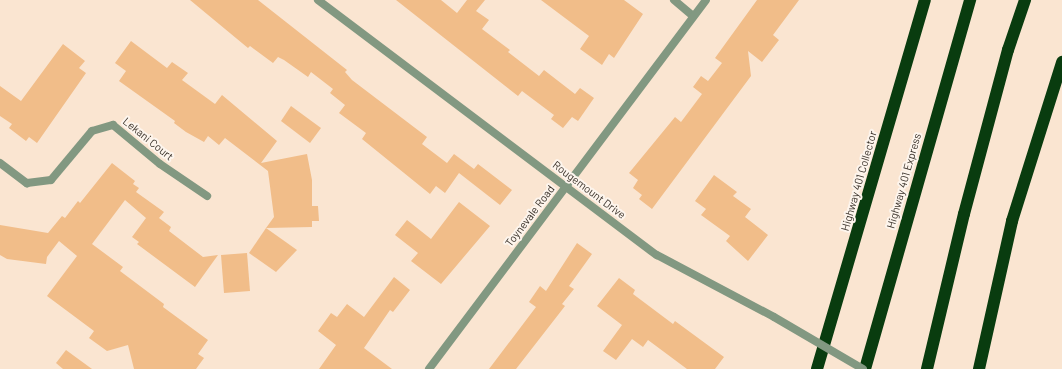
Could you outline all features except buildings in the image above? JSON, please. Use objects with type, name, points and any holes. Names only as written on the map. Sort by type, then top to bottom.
[{"type":"highway","name":"Highway 401 Collector","points":[[817,369],[925,0]]},
{"type":"highway","name":"Highway 401 Express","points":[[864,369],[970,0]]},
{"type":"highway","points":[[927,369],[964,214],[1008,50],[1025,0]]},
{"type":"highway","points":[[979,369],[1012,221],[1062,62]]},
{"type":"highway","points":[[931,369],[933,348]]},
{"type":"street","name":"Rougemount Drive","points":[[318,0],[657,255],[774,317],[864,369]]},
{"type":"street","points":[[674,0],[693,16]]},
{"type":"street","name":"Toynevale Road","points":[[429,369],[706,0]]},
{"type":"street","name":"Lekani Court","points":[[0,163],[27,183],[51,180],[92,131],[113,125],[160,164],[207,196]]}]
